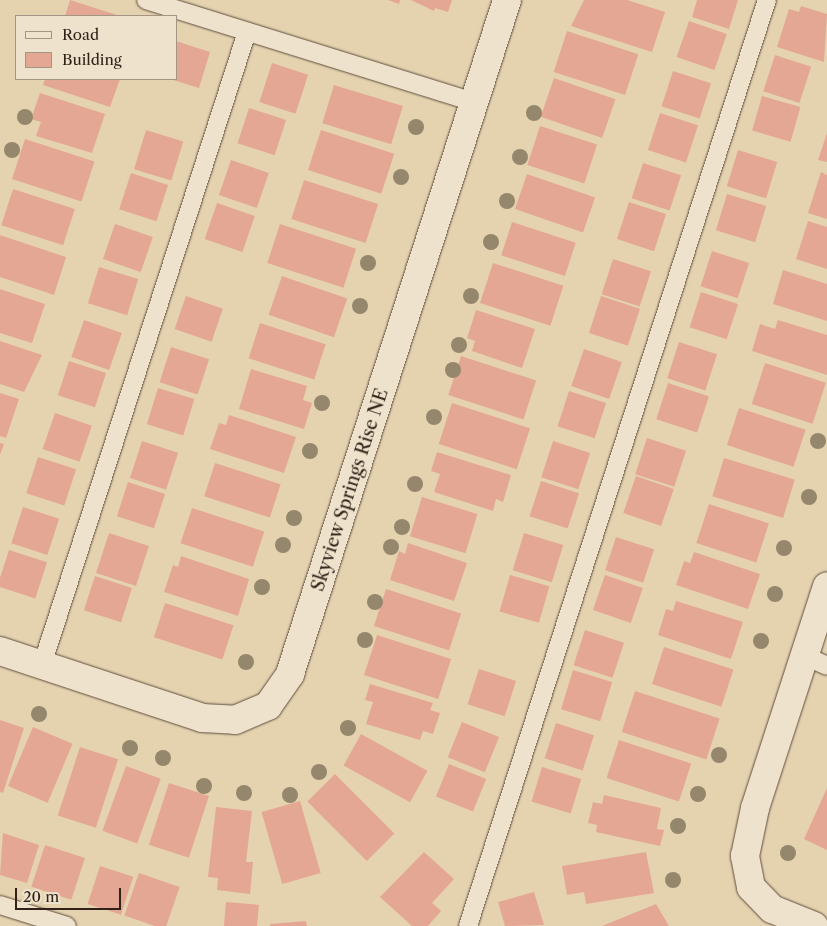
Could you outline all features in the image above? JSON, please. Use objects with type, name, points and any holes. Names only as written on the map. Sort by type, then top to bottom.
[{"type":"street","name":"Skyview Springs Rise NE","points":[[0,652],[202,718],[235,720],[268,706],[290,674],[507,0]]},
{"type":"street","points":[[814,926],[772,909],[751,887],[745,856],[755,808],[816,661],[827,586]]},
{"type":"lane","points":[[146,0],[474,102]]},
{"type":"lane","points":[[468,926],[767,0]]},
{"type":"lane","points":[[42,665],[246,32]]},
{"type":"lane","points":[[0,905],[67,926]]},
{"type":"building","points":[[70,0],[117,15],[65,15]]},
{"type":"building","points":[[388,0],[400,0],[399,4]]},
{"type":"building","points":[[411,0],[452,0],[448,12],[435,8],[434,11]]},
{"type":"building","points":[[584,0],[627,0],[665,12],[652,52],[571,26]]},
{"type":"building","points":[[697,0],[738,0],[729,29],[692,17]]},
{"type":"building","points":[[801,6],[827,14],[824,62],[777,47],[789,9],[799,12]]},
{"type":"building","points":[[689,21],[727,34],[714,70],[677,57]]},
{"type":"building","points":[[567,31],[638,54],[625,95],[554,72]]},
{"type":"building","points":[[178,42],[210,52],[199,88],[173,80],[178,80]]},
{"type":"building","points":[[775,55],[811,67],[799,103],[763,91]]},
{"type":"building","points":[[272,63],[308,75],[295,114],[259,102]]},
{"type":"building","points":[[673,71],[711,83],[700,119],[662,106]]},
{"type":"building","points":[[554,78],[615,99],[602,138],[541,117]]},
{"type":"building","points":[[45,80],[120,80],[110,107],[43,85]]},
{"type":"building","points":[[334,85],[403,106],[391,144],[322,123]]},
{"type":"building","points":[[40,93],[105,114],[92,153],[36,136],[41,122],[31,119]]},
{"type":"building","points":[[762,96],[800,107],[791,142],[752,131]]},
{"type":"building","points":[[249,108],[286,120],[275,155],[238,143]]},
{"type":"building","points":[[660,113],[698,125],[686,162],[648,150]]},
{"type":"building","points":[[540,126],[597,145],[584,184],[527,165]]},
{"type":"building","points":[[146,130],[183,141],[171,181],[134,169]]},
{"type":"building","points":[[321,130],[394,154],[381,194],[308,170]]},
{"type":"building","points":[[827,133],[827,162],[818,160]]},
{"type":"building","points":[[25,139],[94,162],[81,202],[12,179]]},
{"type":"building","points":[[738,150],[777,162],[766,198],[727,186]]},
{"type":"building","points":[[231,160],[269,173],[257,208],[219,195]]},
{"type":"building","points":[[643,163],[681,175],[670,211],[632,198]]},
{"type":"building","points":[[821,172],[827,175],[827,219],[808,213]]},
{"type":"building","points":[[131,173],[168,185],[156,221],[119,209]]},
{"type":"building","points":[[527,174],[595,197],[583,232],[515,209]]},
{"type":"building","points":[[304,180],[378,204],[366,243],[291,219]]},
{"type":"building","points":[[13,189],[75,209],[63,245],[1,225]]},
{"type":"building","points":[[727,194],[766,206],[755,242],[716,230]]},
{"type":"building","points":[[629,202],[666,214],[654,251],[617,239]]},
{"type":"building","points":[[217,203],[255,216],[242,252],[205,239]]},
{"type":"building","points":[[808,221],[827,227],[827,269],[796,259]]},
{"type":"building","points":[[512,222],[576,243],[565,276],[501,255]]},
{"type":"building","points":[[115,224],[153,237],[141,272],[103,259]]},
{"type":"building","points":[[280,224],[356,249],[343,288],[267,263]]},
{"type":"building","points":[[0,235],[66,257],[54,295],[0,277]]},
{"type":"building","points":[[712,251],[749,263],[738,298],[701,286]]},
{"type":"building","points":[[613,259],[651,271],[640,307],[602,294]]},
{"type":"building","points":[[493,263],[563,286],[550,326],[480,303]]},
{"type":"building","points":[[99,267],[138,279],[127,315],[88,303]]},
{"type":"building","points":[[783,270],[827,284],[827,321],[773,304]]},
{"type":"building","points":[[282,276],[347,298],[334,337],[269,315]]},
{"type":"building","points":[[0,289],[45,304],[32,343],[0,333]]},
{"type":"building","points":[[701,292],[738,304],[727,339],[690,327]]},
{"type":"building","points":[[186,296],[223,309],[211,342],[175,329]]},
{"type":"building","points":[[601,296],[640,309],[628,346],[589,333]]},
{"type":"building","points":[[476,310],[535,329],[522,368],[472,351],[475,341],[467,338]]},
{"type":"building","points":[[84,320],[122,333],[109,370],[71,357]]},
{"type":"building","points":[[778,320],[827,335],[827,375],[752,351],[760,324],[775,329]]},
{"type":"building","points":[[260,323],[326,344],[314,380],[249,358]]},
{"type":"building","points":[[0,341],[42,355],[24,392],[0,384]]},
{"type":"building","points":[[679,342],[717,354],[705,391],[667,378]]},
{"type":"building","points":[[171,347],[209,359],[198,395],[160,382]]},
{"type":"building","points":[[584,349],[622,362],[609,399],[571,386]]},
{"type":"building","points":[[461,356],[536,380],[523,419],[448,395]]},
{"type":"building","points":[[69,361],[106,373],[95,407],[58,395]]},
{"type":"building","points":[[765,363],[826,383],[813,424],[752,404]]},
{"type":"building","points":[[251,369],[307,386],[303,400],[312,403],[304,429],[239,409]]},
{"type":"building","points":[[668,383],[709,396],[697,432],[656,419]]},
{"type":"building","points":[[158,388],[194,399],[183,435],[147,424]]},
{"type":"building","points":[[569,391],[606,403],[595,438],[558,426]]},
{"type":"building","points":[[0,393],[19,399],[6,438],[0,436]]},
{"type":"building","points":[[452,403],[530,428],[517,469],[439,444]]},
{"type":"building","points":[[739,408],[806,430],[794,467],[727,445]]},
{"type":"building","points":[[55,413],[92,426],[80,462],[43,449]]},
{"type":"building","points":[[229,415],[296,437],[284,473],[210,449],[219,423],[226,425]]},
{"type":"building","points":[[647,438],[686,451],[674,487],[635,474]]},
{"type":"building","points":[[142,441],[178,453],[166,490],[130,478]]},
{"type":"building","points":[[553,441],[590,453],[578,489],[541,477]]},
{"type":"building","points":[[0,443],[4,444],[0,455]]},
{"type":"building","points":[[437,452],[511,475],[503,502],[496,499],[493,511],[434,492],[440,474],[431,471]]},
{"type":"building","points":[[38,457],[76,469],[64,506],[26,493]]},
{"type":"building","points":[[724,458],[795,480],[783,518],[712,496]]},
{"type":"building","points":[[215,463],[281,484],[270,518],[204,496]]},
{"type":"building","points":[[636,476],[674,489],[661,526],[623,513]]},
{"type":"building","points":[[541,481],[579,493],[568,529],[530,516]]},
{"type":"building","points":[[128,482],[165,494],[154,528],[117,516]]},
{"type":"building","points":[[422,497],[477,514],[465,553],[410,536]]},
{"type":"building","points":[[709,504],[769,523],[756,562],[696,543]]},
{"type":"building","points":[[23,507],[59,519],[47,555],[11,543]]},
{"type":"building","points":[[192,508],[264,531],[253,567],[181,543]]},
{"type":"building","points":[[109,533],[149,546],[136,586],[96,573]]},
{"type":"building","points":[[524,533],[563,545],[552,582],[513,570]]},
{"type":"building","points":[[616,537],[654,549],[643,583],[605,570]]},
{"type":"building","points":[[408,543],[467,563],[454,601],[390,580],[399,551],[405,554]]},
{"type":"building","points":[[9,550],[47,562],[35,599],[0,587],[0,578]]},
{"type":"building","points":[[694,552],[760,574],[748,609],[676,585],[684,561],[690,563]]},
{"type":"building","points":[[181,556],[249,579],[238,616],[164,592],[173,565],[178,567]]},
{"type":"building","points":[[510,575],[549,586],[539,623],[500,612]]},
{"type":"building","points":[[605,575],[643,588],[631,623],[593,610]]},
{"type":"building","points":[[95,576],[132,588],[121,622],[84,610]]},
{"type":"building","points":[[386,589],[461,613],[449,651],[374,626]]},
{"type":"building","points":[[676,601],[743,622],[731,659],[658,635],[666,609],[673,611]]},
{"type":"building","points":[[165,603],[233,625],[222,659],[154,637]]},
{"type":"building","points":[[585,630],[624,643],[613,678],[574,665]]},
{"type":"building","points":[[377,635],[451,659],[438,699],[364,675]]},
{"type":"building","points":[[664,647],[733,670],[721,707],[652,684]]},
{"type":"building","points":[[479,669],[516,681],[505,716],[468,704]]},
{"type":"building","points":[[573,670],[612,682],[600,721],[561,709]]},
{"type":"building","points":[[370,684],[433,703],[430,710],[440,713],[433,734],[423,731],[420,740],[366,724],[373,702],[365,700]]},
{"type":"building","points":[[635,691],[720,719],[706,759],[622,732]]},
{"type":"building","points":[[0,720],[24,728],[3,793],[0,792]]},
{"type":"building","points":[[462,722],[499,737],[485,772],[448,757]]},
{"type":"building","points":[[556,723],[594,735],[583,771],[545,758]]},
{"type":"building","points":[[33,727],[73,744],[48,803],[8,786]]},
{"type":"building","points":[[361,734],[427,771],[410,802],[344,765]]},
{"type":"building","points":[[619,740],[691,763],[679,802],[607,778]]},
{"type":"building","points":[[80,747],[118,759],[96,828],[58,815]]},
{"type":"building","points":[[449,764],[486,779],[473,811],[436,796]]},
{"type":"building","points":[[126,766],[161,779],[137,843],[102,831]]},
{"type":"building","points":[[542,767],[581,779],[571,813],[531,801]]},
{"type":"building","points":[[335,774],[394,833],[367,861],[307,802]]},
{"type":"building","points":[[169,783],[209,796],[189,858],[149,845]]},
{"type":"building","points":[[827,788],[827,850],[804,839]]},
{"type":"building","points":[[604,795],[661,808],[657,829],[664,830],[660,846],[596,832],[597,825],[588,823],[593,802],[602,804]]},
{"type":"building","points":[[300,801],[321,873],[282,884],[262,812]]},
{"type":"building","points":[[216,807],[252,811],[246,862],[253,862],[250,894],[217,890],[218,878],[208,877]]},
{"type":"building","points":[[3,833],[39,845],[27,883],[0,875]]},
{"type":"building","points":[[45,845],[85,858],[71,900],[31,887]]},
{"type":"building","points":[[424,852],[454,879],[432,903],[441,911],[428,926],[412,926],[380,897]]},
{"type":"building","points":[[646,852],[654,893],[586,904],[584,892],[567,895],[562,866]]},
{"type":"building","points":[[100,866],[133,877],[121,915],[88,904]]},
{"type":"building","points":[[139,873],[180,887],[166,926],[155,926],[124,916]]},
{"type":"building","points":[[534,892],[544,925],[505,926],[498,902]]},
{"type":"building","points":[[226,902],[259,905],[257,926],[224,926]]},
{"type":"building","points":[[656,904],[669,926],[602,926]]},
{"type":"building","points":[[306,921],[307,926],[270,926],[270,924]]}]
